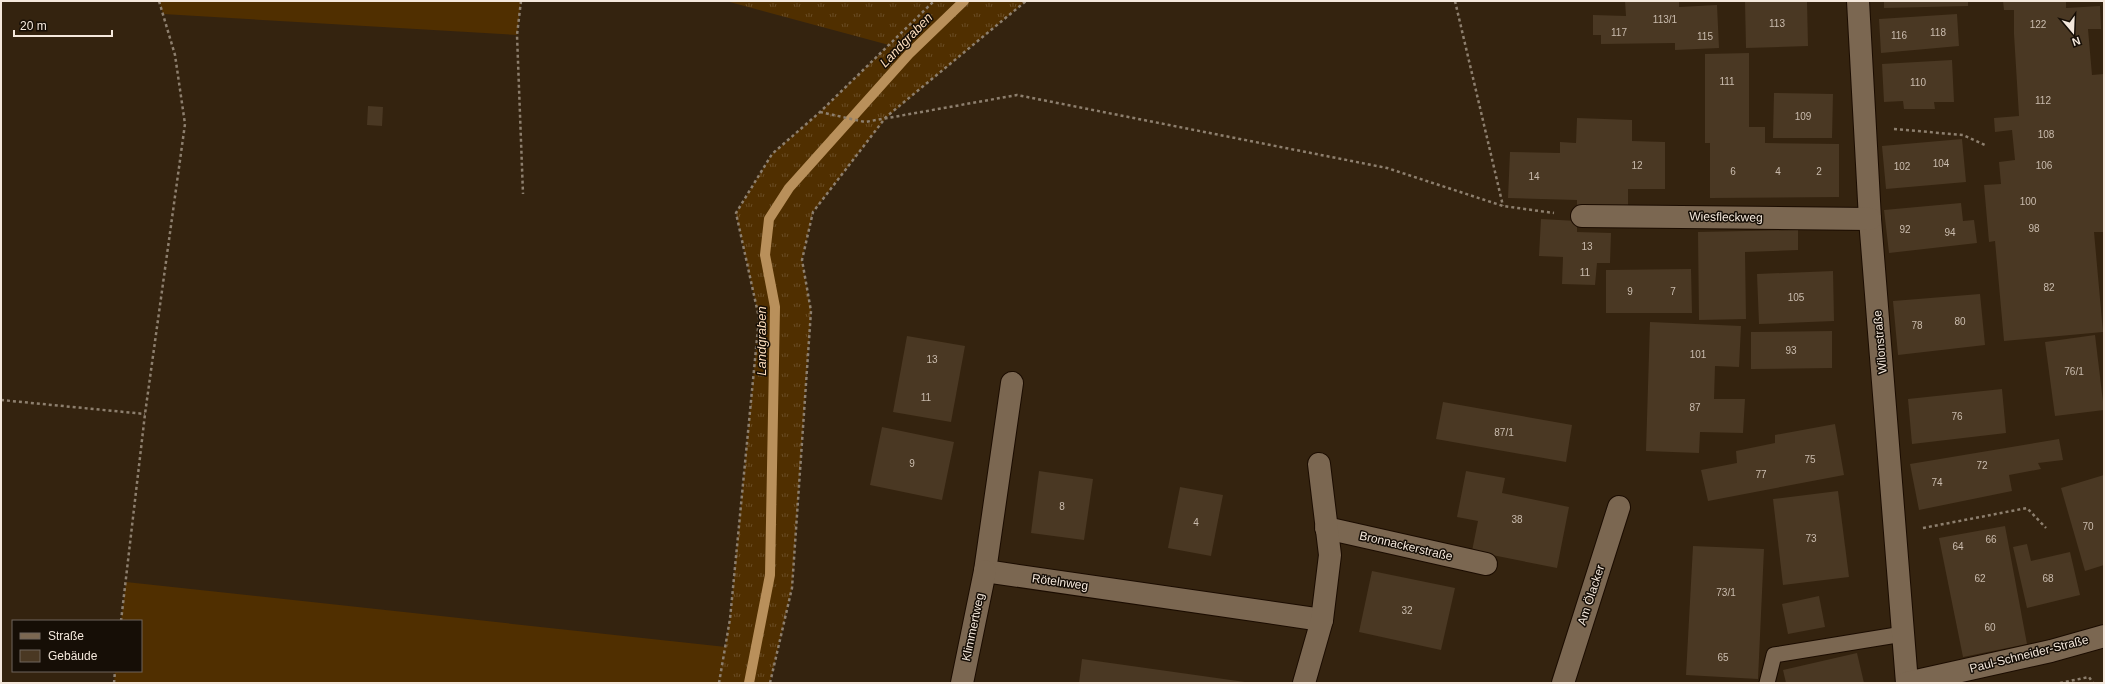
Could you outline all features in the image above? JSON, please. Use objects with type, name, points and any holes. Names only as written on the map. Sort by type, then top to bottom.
[{"type":"street","name":"Wilonstraße","points":[[1858,1],[1870,219],[1907,683]]},
{"type":"street","name":"Wiesfleckweg","points":[[1582,216],[1870,219]]},
{"type":"street","points":[[985,571],[1012,383]]},
{"type":"street","points":[[1304,683],[1322,620],[1330,555],[1319,464]]},
{"type":"street","name":"Am Ölacker","points":[[1563,683],[1619,507]]},
{"type":"street","name":"Bronnackerstraße","points":[[1326,528],[1486,564]]},
{"type":"street","name":"Rötelnweg","points":[[985,571],[1322,620]]},
{"type":"street","name":"Klimmertweg","points":[[962,683],[985,571]]},
{"type":"street","name":"Paul-Schneider-Straße","points":[[1907,683],[2051,651],[2104,636]]},
{"type":"lane","points":[[1767,683],[1774,655],[1904,634]]},
{"type":"path","points":[[121,620],[146,414],[185,124],[175,55],[159,1]]},
{"type":"path","points":[[521,1],[517,36],[523,194]]},
{"type":"path","points":[[719,683],[730,619],[758,318],[736,213],[772,154],[820,112],[934,1]]},
{"type":"path","points":[[770,683],[792,588],[811,311],[802,260],[813,212],[886,118],[1026,1]]},
{"type":"path","points":[[1455,1],[1503,206]]},
{"type":"path","points":[[820,112],[865,122],[1017,95],[1387,168],[1503,206],[1582,216]]},
{"type":"path","points":[[1865,127],[1964,135],[1986,146]]},
{"type":"path","points":[[1,400],[146,414]]},
{"type":"path","points":[[1896,534],[2027,508],[2046,528]]},
{"type":"path","points":[[114,683],[115,672]]},
{"type":"path","points":[[2060,683],[2089,677],[2093,683]]},
{"type":"green space","points":[[159,1],[521,1],[517,35],[163,14]]},
{"type":"green space","points":[[726,1],[1026,1],[886,118],[813,212],[802,260],[811,311],[792,588],[770,683],[719,683],[730,619],[759,318],[736,213],[772,154],[820,112],[889,45]]},
{"type":"green space","points":[[126,582],[726,647],[719,683],[114,683],[115,672],[142,672],[142,620],[121,620]]},
{"type":"building","points":[[1625,1],[1679,1],[1679,7],[1717,5],[1719,48],[1675,50],[1675,43],[1601,44],[1601,35],[1593,35],[1593,15],[1626,16]]},
{"type":"building","points":[[1745,1],[1807,1],[1808,46],[1746,48]]},
{"type":"building","points":[[1884,1],[1968,1],[1968,6],[1884,8]]},
{"type":"building","points":[[2003,1],[2066,1],[2066,8],[2100,6],[2101,29],[2088,29],[2092,75],[2104,74],[2104,232],[2094,232],[2103,332],[2004,341],[1995,241],[1989,242],[1984,185],[2001,184],[1999,162],[2015,160],[2012,130],[1995,132],[1994,118],[2019,116],[2014,10],[2004,10]]},
{"type":"building","points":[[1957,14],[1959,46],[1881,53],[1879,19]]},
{"type":"building","points":[[1749,53],[1749,127],[1765,127],[1765,143],[1839,144],[1839,197],[1710,198],[1710,143],[1705,143],[1705,54]]},
{"type":"building","points":[[1952,60],[1954,102],[1934,102],[1935,109],[1904,109],[1903,101],[1884,102],[1882,64]]},
{"type":"building","points":[[1774,93],[1833,94],[1832,138],[1773,138]]},
{"type":"building","points":[[368,106],[383,107],[382,126],[367,125]]},
{"type":"building","points":[[1577,118],[1632,120],[1632,141],[1665,142],[1665,189],[1628,189],[1628,206],[1577,206],[1577,200],[1508,198],[1510,152],[1560,153],[1560,142],[1576,143]]},
{"type":"building","points":[[1962,139],[1966,182],[1886,189],[1882,146]]},
{"type":"building","points":[[1961,203],[1963,221],[1974,220],[1977,243],[1889,253],[1884,210]]},
{"type":"building","points":[[1541,219],[1577,221],[1577,232],[1611,233],[1610,263],[1597,263],[1595,285],[1562,284],[1563,257],[1539,256]]},
{"type":"building","points":[[1798,230],[1798,250],[1745,252],[1746,319],[1699,320],[1698,232]]},
{"type":"building","points":[[1691,269],[1692,313],[1606,313],[1606,270]]},
{"type":"building","points":[[1833,271],[1834,321],[1759,324],[1757,274]]},
{"type":"building","points":[[1980,294],[1985,345],[1898,355],[1893,301]]},
{"type":"building","points":[[1650,322],[1741,326],[1739,367],[1715,366],[1714,399],[1745,399],[1743,433],[1700,432],[1699,453],[1646,451]]},
{"type":"building","points":[[1832,331],[1832,368],[1751,369],[1751,332]]},
{"type":"building","points":[[2095,335],[2104,410],[2055,416],[2045,342]]},
{"type":"building","points":[[907,336],[965,346],[951,422],[893,412]]},
{"type":"building","points":[[2002,389],[2006,433],[1912,444],[1908,399]]},
{"type":"building","points":[[1443,402],[1572,425],[1566,462],[1436,439]]},
{"type":"building","points":[[1835,424],[1844,475],[1708,501],[1701,470],[1737,463],[1736,451],[1775,443],[1775,435]]},
{"type":"building","points":[[882,427],[954,442],[942,500],[870,485]]},
{"type":"building","points":[[2059,439],[2063,460],[2038,463],[2041,469],[2009,475],[2012,491],[1919,510],[1910,464]]},
{"type":"building","points":[[1039,471],[1093,479],[1084,540],[1031,533]]},
{"type":"building","points":[[1466,471],[1505,478],[1502,493],[1569,507],[1557,568],[1472,551],[1478,521],[1457,517]]},
{"type":"building","points":[[2104,475],[2104,565],[2085,571],[2061,488]]},
{"type":"building","points":[[1180,487],[1223,495],[1211,556],[1168,548]]},
{"type":"building","points":[[1838,491],[1849,577],[1783,585],[1773,499]]},
{"type":"building","points":[[2005,526],[2027,644],[1963,657],[1939,538]]},
{"type":"building","points":[[2027,544],[2031,561],[2070,552],[2080,595],[2027,608],[2013,547]]},
{"type":"building","points":[[1693,546],[1764,549],[1758,679],[1686,675]]},
{"type":"building","points":[[1372,571],[1455,588],[1441,650],[1359,632]]},
{"type":"building","points":[[1819,596],[1825,627],[1788,634],[1782,604]]},
{"type":"building","points":[[1857,653],[1864,683],[1786,683],[1783,670]]},
{"type":"building","points":[[1082,659],[1245,682],[1245,683],[1079,683]]},
{"type":"waterway","name":"Landgraben","points":[[749,683],[770,575],[775,307],[765,255],[769,219],[789,188],[909,54],[964,1]]}]
